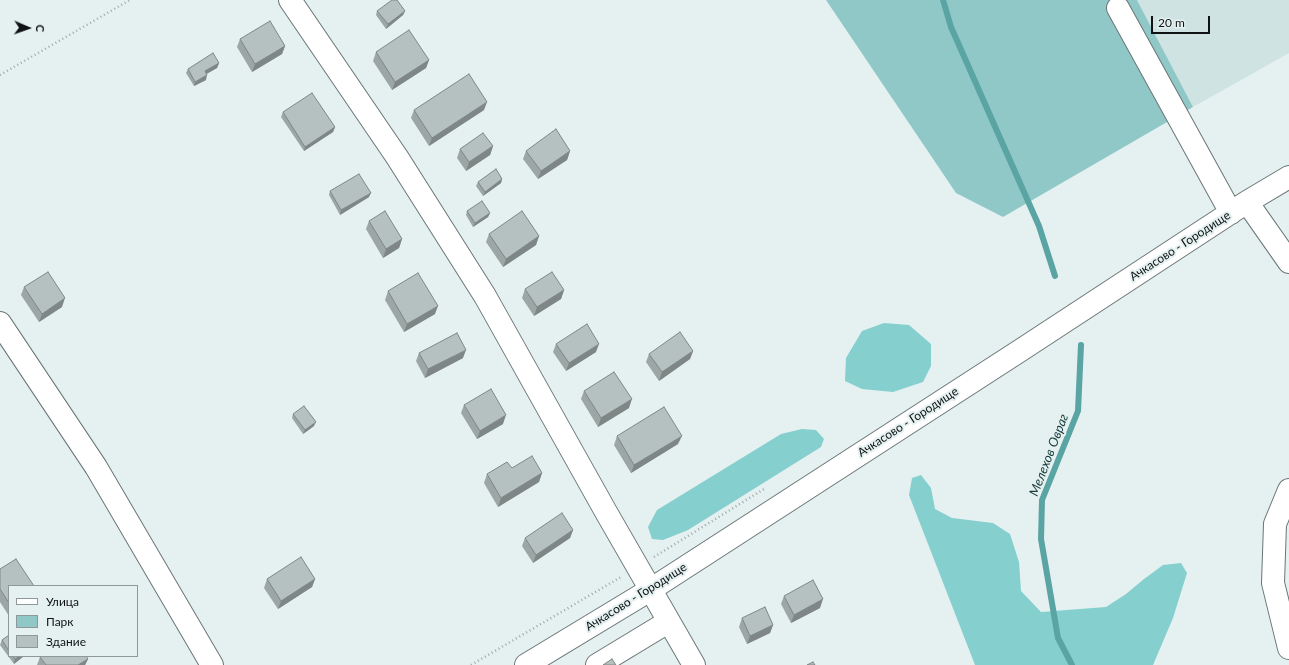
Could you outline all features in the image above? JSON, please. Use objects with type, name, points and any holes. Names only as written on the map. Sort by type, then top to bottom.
[{"type":"street","points":[[290,0],[397,157],[485,296],[668,622],[694,665]]},
{"type":"street","points":[[1118,8],[1239,207],[1289,262]]},
{"type":"street","name":"Ачкасово - Городище","points":[[526,665],[650,590],[1239,207],[1289,177]]},
{"type":"street","points":[[0,323],[96,467],[212,665]]},
{"type":"street","points":[[1289,490],[1275,524],[1273,583],[1289,648]]},
{"type":"street","points":[[597,665],[668,622]]},
{"type":"path","points":[[0,75],[130,0]]},
{"type":"path","points":[[471,665],[638,567],[767,487]]},
{"type":"shaded area","points":[[1137,0],[1289,0],[1289,53],[1193,107]]},
{"type":"shaded area","points":[[884,323],[909,325],[931,344],[931,366],[923,382],[893,392],[862,389],[845,381],[846,358],[862,331]]},
{"type":"shaded area","points":[[802,429],[816,430],[824,439],[821,447],[688,530],[663,540],[652,539],[648,527],[657,510],[781,434]]},
{"type":"shaded area","points":[[921,475],[931,488],[935,509],[952,518],[993,523],[1010,534],[1019,562],[1021,591],[1041,612],[1106,607],[1126,594],[1163,565],[1181,563],[1187,573],[1173,618],[1153,665],[975,665],[909,495],[912,478]]},
{"type":"green space","points":[[826,0],[1137,0],[1193,107],[1003,217],[956,193]]},
{"type":"building","points":[[392,0],[397,0],[405,11],[388,24],[377,11]]},
{"type":"building","points":[[270,21],[285,46],[255,64],[240,39]]},
{"type":"building","points":[[409,30],[429,60],[395,82],[376,52]]},
{"type":"building","points":[[213,53],[219,63],[205,71],[207,75],[195,82],[188,69]]},
{"type":"building","points":[[469,74],[487,102],[432,138],[414,110]]},
{"type":"building","points":[[312,93],[335,127],[305,147],[283,112]]},
{"type":"building","points":[[556,129],[570,151],[541,171],[526,151]]},
{"type":"building","points":[[483,133],[493,146],[469,162],[460,149]]},
{"type":"building","points":[[496,169],[502,179],[485,192],[478,182]]},
{"type":"building","points":[[359,174],[371,193],[341,210],[330,191]]},
{"type":"building","points":[[482,201],[490,213],[475,223],[467,211]]},
{"type":"building","points":[[385,211],[402,239],[386,249],[369,221]]},
{"type":"building","points":[[522,211],[539,236],[506,259],[489,234]]},
{"type":"building","points":[[48,272],[65,298],[42,314],[24,287]]},
{"type":"building","points":[[552,272],[564,290],[537,307],[525,289]]},
{"type":"building","points":[[418,273],[438,306],[407,324],[388,291]]},
{"type":"building","points":[[587,324],[599,344],[569,363],[556,344]]},
{"type":"building","points":[[680,332],[693,351],[662,372],[649,354]]},
{"type":"building","points":[[457,333],[466,350],[428,369],[419,353]]},
{"type":"building","points":[[614,372],[632,399],[601,418],[584,391]]},
{"type":"building","points":[[491,389],[506,415],[480,431],[464,405]]},
{"type":"building","points":[[304,406],[316,422],[305,430],[293,414]]},
{"type":"building","points":[[664,407],[682,436],[634,465],[617,436]]},
{"type":"building","points":[[532,456],[542,473],[501,498],[487,474],[507,462],[512,468]]},
{"type":"building","points":[[562,513],[573,530],[536,555],[525,538]]},
{"type":"building","points":[[301,557],[315,579],[281,601],[267,579]]},
{"type":"building","points":[[16,559],[33,585],[8,585],[8,601],[0,589],[0,569]]},
{"type":"building","points":[[813,580],[823,599],[794,615],[784,596]]},
{"type":"building","points":[[765,607],[773,625],[750,636],[742,618]]},
{"type":"building","points":[[8,636],[8,649],[2,640]]},
{"type":"building","points":[[40,657],[87,657],[88,659],[78,665],[46,665]]},
{"type":"building","points":[[612,659],[616,665],[603,665]]},
{"type":"building","points":[[813,662],[815,665],[807,665]]},
{"type":"waterway","points":[[943,0],[951,27],[1039,226],[1055,276]]},
{"type":"waterway","name":"Мелехов Овраг","points":[[1072,665],[1058,638],[1041,539],[1042,500],[1078,411],[1081,345]]}]
